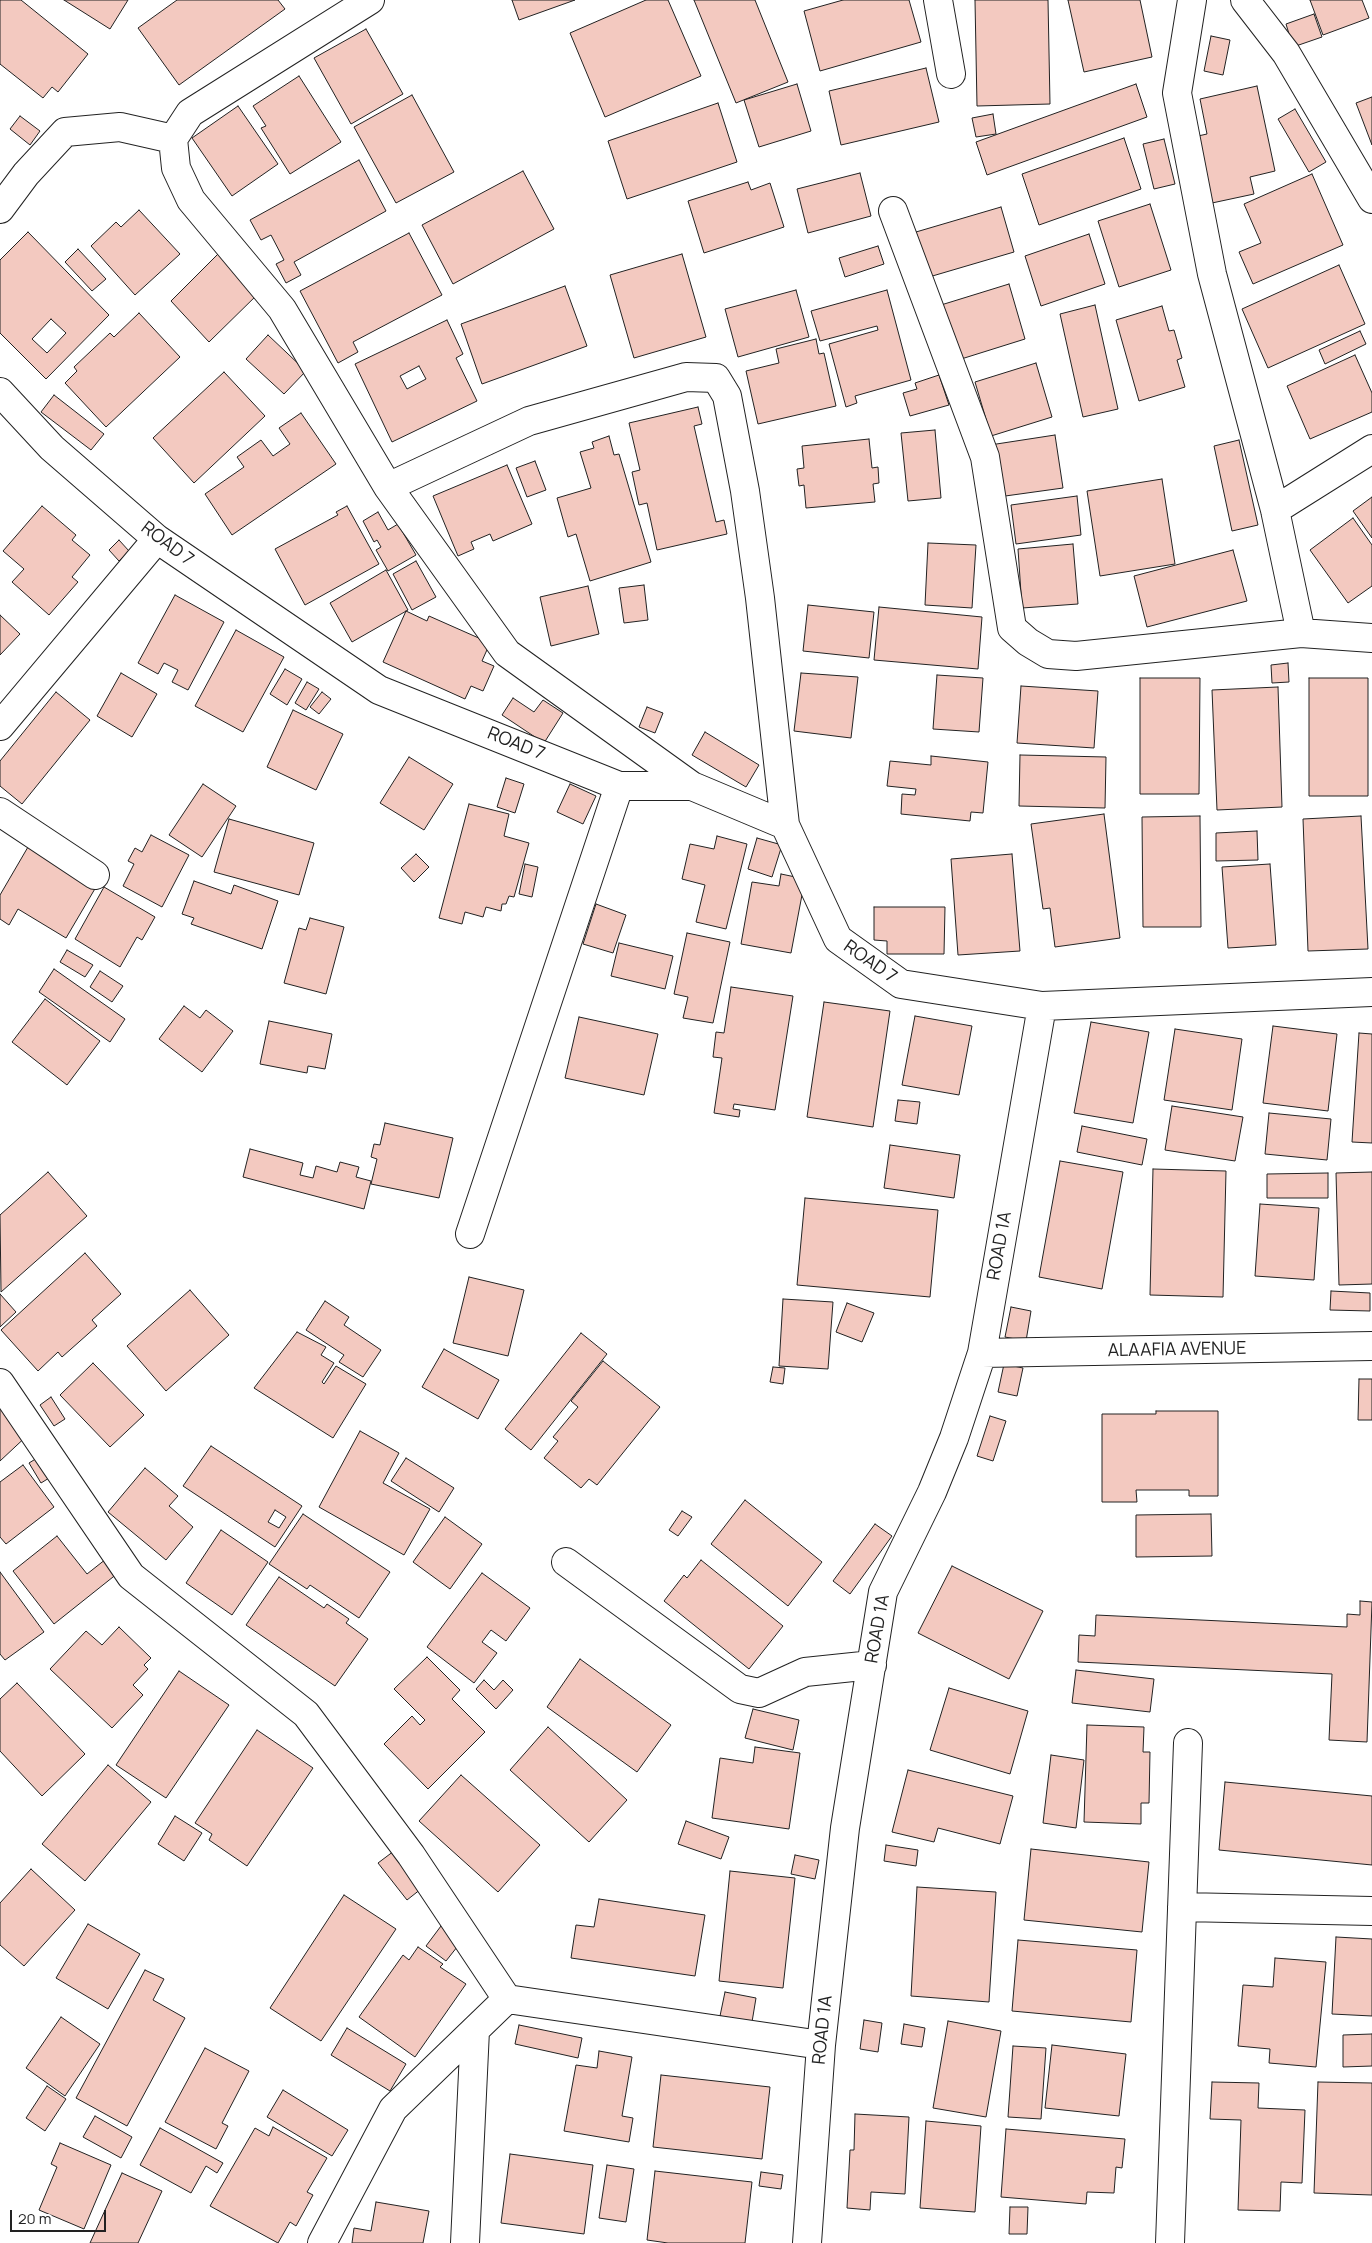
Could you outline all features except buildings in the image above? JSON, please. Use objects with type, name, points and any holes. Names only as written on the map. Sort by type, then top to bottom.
[{"type":"street","points":[[370,0],[190,113],[173,139],[176,168],[192,200],[282,309],[388,487],[507,653],[692,786]]},
{"type":"street","points":[[938,0],[951,74]]},
{"type":"street","points":[[1192,0],[1177,93],[1212,274],[1275,510],[1301,633]]},
{"type":"street","points":[[1245,0],[1286,53],[1372,199]]},
{"type":"street","points":[[0,209],[26,174],[65,132],[120,127],[173,139]]},
{"type":"street","points":[[893,210],[985,457],[1012,628],[1028,642],[1048,654],[1076,656],[1301,633],[1372,638]]},
{"type":"street","points":[[388,487],[529,421],[686,377],[716,378],[727,396],[743,482],[760,598],[785,826]]},
{"type":"street","name":"ROAD 7","points":[[0,392],[52,448],[157,539],[379,690],[619,786],[692,786],[785,826],[838,939],[901,984],[1042,1006],[1372,992]]},
{"type":"street","points":[[1275,510],[1372,449]]},
{"type":"street","points":[[0,726],[157,539]]},
{"type":"street","points":[[470,1234],[619,786]]},
{"type":"street","points":[[0,812],[95,875]]},
{"type":"street","name":"ROAD 1A","points":[[807,2243],[821,2045],[845,1828],[883,1592],[932,1492],[954,1438],[982,1353],[1042,1006]]},
{"type":"street","name":"ALAAFIA AVENUE","points":[[982,1353],[1372,1346]]},
{"type":"street","points":[[0,1383],[131,1576],[306,1714],[411,1855],[508,1999],[821,2045]]},
{"type":"street","points":[[566,1562],[740,1689],[760,1693],[805,1672],[872,1665]]},
{"type":"street","points":[[1170,2243],[1188,1743]]},
{"type":"street","points":[[1182,1907],[1372,1910]]},
{"type":"street","points":[[322,2243],[393,2109],[508,1999]]},
{"type":"street","points":[[465,2243],[475,2030]]}]
